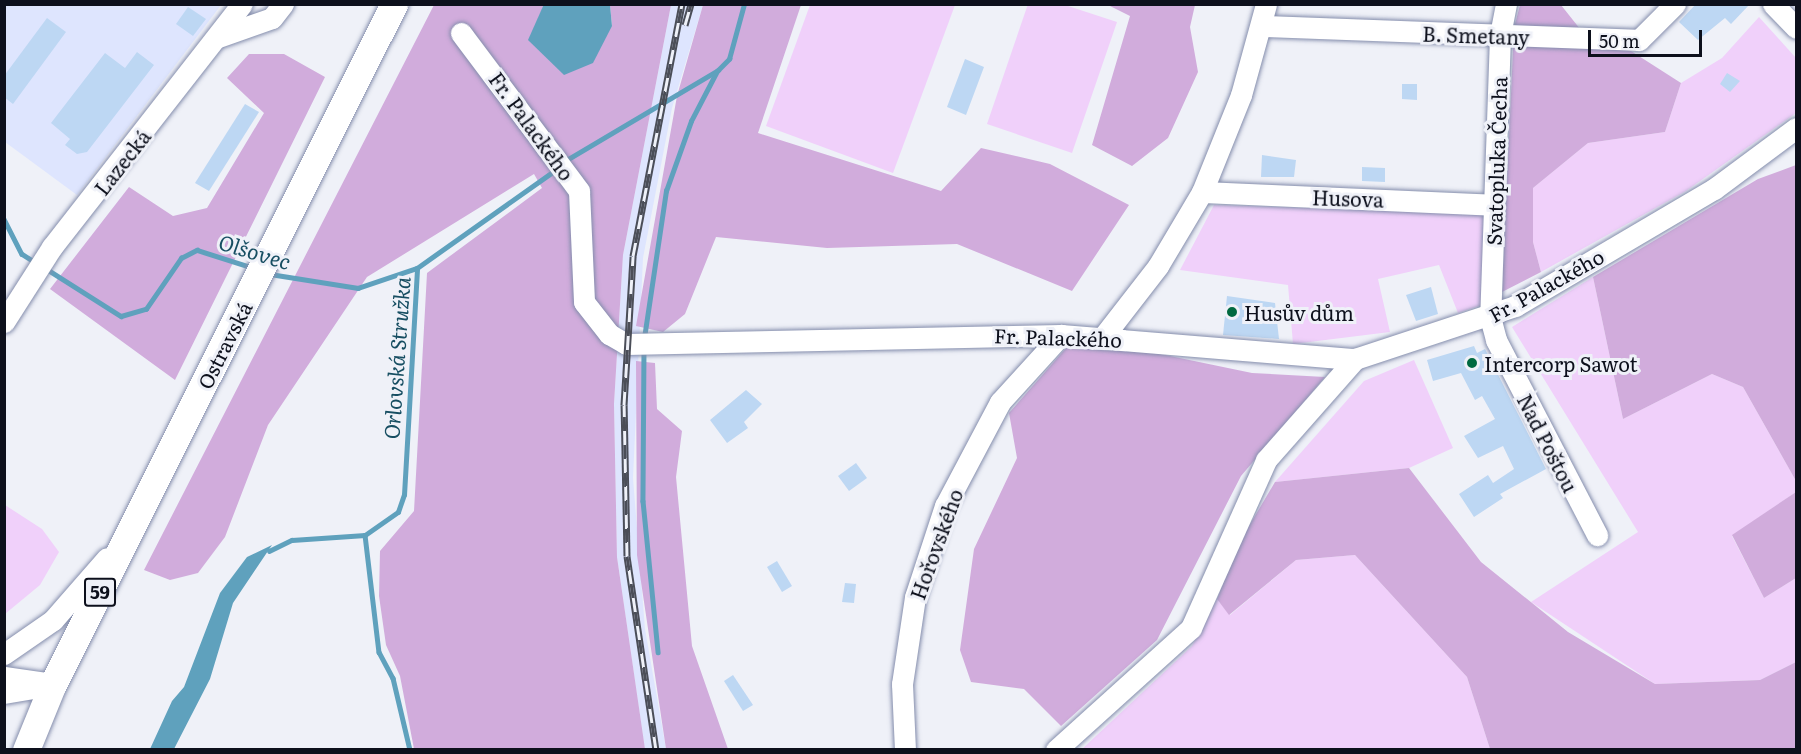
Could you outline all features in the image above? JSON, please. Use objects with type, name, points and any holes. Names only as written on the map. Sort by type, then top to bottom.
[{"type":"main road","name":"Ostravská","points":[[53,684],[394,4]]},
{"type":"main road","name":"59","points":[[26,750],[53,684]]},
{"type":"street","name":"Lazecká","points":[[4,322],[52,247],[242,4]]},
{"type":"street","points":[[218,37],[272,18],[283,4]]},
{"type":"street","points":[[1103,337],[1158,266],[1202,192],[1262,26],[1266,4]]},
{"type":"street","name":"Svatopluka Čecha","points":[[1490,317],[1500,36],[1506,4]]},
{"type":"street","name":"B. Smetany","points":[[1262,26],[1639,40],[1675,4]]},
{"type":"street","points":[[1773,4],[1797,28]]},
{"type":"street","name":"Fr. Palackého","points":[[461,33],[579,191],[584,302],[609,334],[626,344],[1061,335],[1355,359],[1490,317],[1714,189],[1797,128]]},
{"type":"street","name":"Husova","points":[[1202,192],[1494,205]]},
{"type":"street","name":"Nad Poštou","points":[[1490,317],[1496,340],[1597,535]]},
{"type":"street","name":"Hořovského","points":[[905,749],[902,684],[915,597],[945,506],[1000,402],[1061,335]]},
{"type":"street","points":[[1056,750],[1191,628],[1266,460],[1355,359]]},
{"type":"street","points":[[4,654],[74,599],[146,500]]},
{"type":"street","points":[[4,677],[53,684]]},
{"type":"street","points":[[4,693],[53,684]]},
{"type":"shaded area","points":[[1028,4],[1065,5],[1117,22],[1072,153],[987,124]]},
{"type":"shaded area","points":[[5,5],[221,5],[77,195],[5,142]]},
{"type":"shaded area","points":[[434,5],[544,5],[529,40],[612,26],[610,5],[671,5],[623,255],[614,404],[617,557],[645,749],[414,749],[400,676],[386,645],[379,596],[380,551],[414,511],[427,273],[542,188],[534,174],[367,277],[268,425],[225,537],[198,573],[170,580],[144,570]]},
{"type":"shaded area","points":[[671,5],[703,5],[672,108],[643,258],[633,478],[645,629],[666,749],[645,750],[617,557],[614,404],[623,255]]},
{"type":"shaded area","points":[[703,5],[801,5],[758,133],[941,191],[981,148],[1050,164],[1129,205],[1072,291],[957,244],[827,248],[716,237],[685,314],[663,332],[636,326],[677,96]]},
{"type":"shaded area","points":[[810,5],[955,5],[893,173],[766,126]]},
{"type":"shaded area","points":[[1108,5],[1195,5],[1190,27],[1198,72],[1168,138],[1132,166],[1092,145],[1130,16]]},
{"type":"shaded area","points":[[1520,5],[1561,5],[1588,39],[1631,51],[1681,83],[1665,132],[1588,143],[1533,188],[1533,242],[1541,272],[1502,292],[1514,28]]},
{"type":"shaded area","points":[[1759,17],[1796,58],[1796,113],[1686,191],[1541,272],[1533,242],[1533,188],[1588,143],[1665,132],[1681,83],[1722,58]]},
{"type":"shaded area","points":[[249,54],[284,54],[325,77],[175,380],[50,289],[129,187],[173,216],[207,208],[264,113],[227,78]]},
{"type":"shaded area","points":[[1796,165],[1796,481],[1743,387],[1712,374],[1623,419],[1593,277],[1758,179]]},
{"type":"shaded area","points":[[1214,205],[1485,213],[1482,305],[1458,313],[1439,265],[1378,279],[1390,332],[1293,344],[1288,285],[1180,270]]},
{"type":"shaded area","points":[[1593,277],[1623,419],[1712,374],[1743,387],[1796,481],[1796,492],[1732,536],[1764,598],[1796,578],[1796,662],[1760,680],[1655,684],[1531,602],[1638,532],[1512,327]]},
{"type":"shaded area","points":[[1067,347],[1146,351],[1252,373],[1325,377],[1241,476],[1157,640],[1061,726],[1024,689],[971,682],[960,650],[974,549],[1017,458],[1009,413]]},
{"type":"shaded area","points":[[1414,360],[1453,448],[1409,468],[1275,482],[1364,381]]},
{"type":"shaded area","points":[[636,361],[655,363],[657,409],[682,431],[676,477],[692,646],[728,749],[666,749],[637,555]]},
{"type":"shaded area","points":[[1409,468],[1481,562],[1568,632],[1655,684],[1760,680],[1796,662],[1796,749],[1490,749],[1467,677],[1355,555],[1296,560],[1229,615],[1217,599],[1239,543],[1275,482]]},
{"type":"shaded area","points":[[1796,492],[1796,578],[1764,598],[1732,535]]},
{"type":"shaded area","points":[[5,505],[42,529],[59,552],[40,585],[5,614]]},
{"type":"shaded area","points":[[1355,555],[1467,677],[1490,749],[1081,750],[1192,646],[1217,599],[1230,615],[1296,560]]},
{"type":"water","points":[[544,4],[610,5],[612,26],[593,63],[564,75],[528,40]]},
{"type":"water","points":[[272,545],[233,603],[210,679],[174,749],[150,749],[172,701],[184,687],[220,593],[247,557]]},
{"type":"building","points":[[1696,4],[1750,4],[1731,24],[1725,18],[1698,40],[1679,22]]},
{"type":"building","points":[[188,7],[206,19],[193,36],[176,24]]},
{"type":"building","points":[[47,18],[66,32],[13,104],[4,97],[4,76]]},
{"type":"building","points":[[137,52],[154,65],[87,152],[77,154],[65,145],[70,139],[51,123],[105,53],[125,68]]},
{"type":"building","points":[[965,59],[984,67],[966,115],[947,107]]},
{"type":"building","points":[[1727,73],[1740,81],[1730,92],[1720,84]]},
{"type":"building","points":[[1402,84],[1417,84],[1417,100],[1402,99]]},
{"type":"building","points":[[245,104],[259,112],[209,191],[195,183]]},
{"type":"building","points":[[1262,155],[1296,160],[1294,177],[1261,177]]},
{"type":"building","points":[[1362,167],[1385,168],[1385,182],[1362,181]]},
{"type":"building","points":[[1431,287],[1438,314],[1416,321],[1406,295]]},
{"type":"building","points":[[1227,296],[1275,303],[1279,339],[1223,335]]},
{"type":"building","points":[[1474,346],[1477,353],[1485,349],[1546,469],[1500,494],[1503,498],[1474,517],[1459,494],[1488,475],[1493,483],[1514,469],[1503,446],[1478,458],[1464,436],[1495,419],[1482,396],[1475,400],[1461,373],[1433,381],[1427,360]]},
{"type":"building","points":[[746,390],[762,404],[744,422],[748,428],[727,443],[710,420]]},
{"type":"building","points":[[856,463],[867,478],[849,491],[838,476]]},
{"type":"building","points":[[777,561],[792,586],[782,592],[767,567]]},
{"type":"building","points":[[845,583],[856,584],[854,603],[842,602]]},
{"type":"building","points":[[733,675],[753,705],[743,711],[724,681]]},
{"type":"waterway","name":"Orlovská Stružka","points":[[565,161],[718,70],[729,59],[744,4]]},
{"type":"waterway","points":[[644,338],[666,191],[691,121],[717,71]]},
{"type":"waterway","name":"Orlovská Stružka","points":[[269,551],[292,540],[365,535],[398,512],[404,495],[417,268],[557,169]]},
{"type":"waterway","name":"Olšovec","points":[[4,219],[22,254],[35,262]]},
{"type":"waterway","name":"Olšovec","points":[[45,268],[121,316],[146,309],[181,258],[197,250],[251,267]]},
{"type":"waterway","name":"Olšovec","points":[[270,274],[358,288],[417,268]]},
{"type":"waterway","points":[[644,349],[643,501],[658,652]]},
{"type":"waterway","points":[[365,535],[379,652],[393,678],[410,750]]},
{"type":"railway","points":[[656,750],[627,556],[624,405],[633,256],[682,4]]},
{"type":"railway","points":[[685,25],[691,4]]},
{"type":"place","name":"Husův dům","points":[[1232,312]]},
{"type":"place","name":"Intercorp Sawot","points":[[1472,363]]}]
